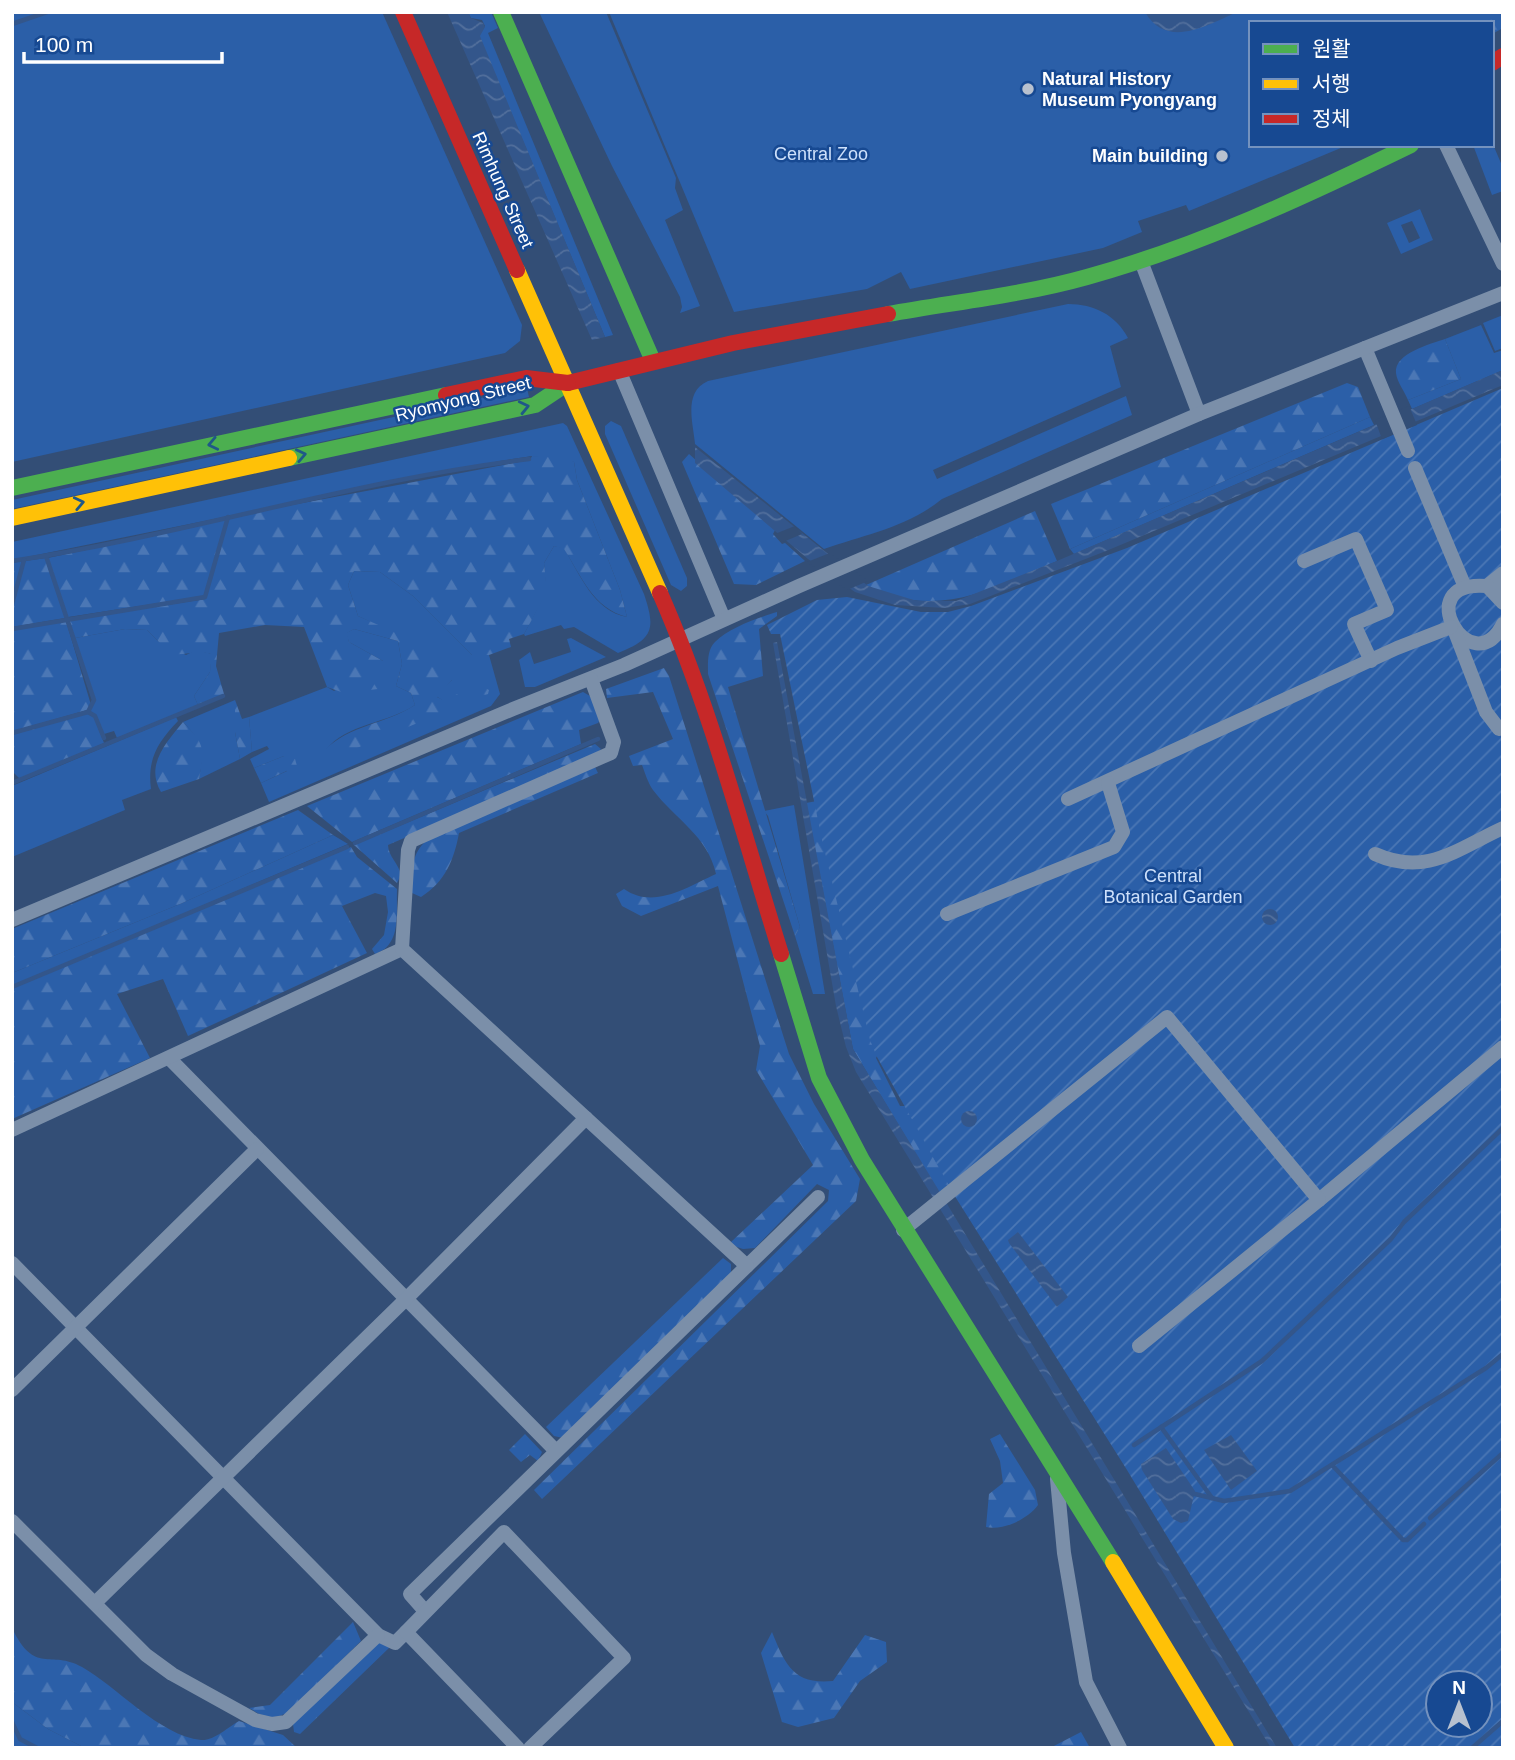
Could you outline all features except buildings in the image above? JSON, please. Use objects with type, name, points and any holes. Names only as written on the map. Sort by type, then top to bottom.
[{"type":"main road","name":"Rimhung Street","points":[[402,12],[680,639],[819,1079],[844,1130],[903,1230],[1056,1471],[1226,1748]]},
{"type":"main road","points":[[501,12],[653,361]]},
{"type":"main road","points":[[568,383],[653,361],[1044,286],[1141,261],[1301,198],[1407,147]]},
{"type":"main road","name":"Ryomyong Street","points":[[12,488],[526,378],[568,383]]},
{"type":"main road","name":"Ryomyong Street","points":[[12,518],[535,404],[568,383]]},
{"type":"street","points":[[1447,147],[1503,264]]},
{"type":"street","points":[[1141,261],[1199,414]]},
{"type":"street","points":[[12,920],[513,709],[591,679],[801,585],[1199,414],[1503,293]]},
{"type":"street","points":[[1365,348],[1408,451]]},
{"type":"street","points":[[619,370],[724,619]]},
{"type":"street","points":[[1415,468],[1465,587]]},
{"type":"street","points":[[1304,561],[1356,539],[1387,610],[1354,624],[1371,661]]},
{"type":"street","points":[[1487,586],[1503,573]]},
{"type":"street","points":[[1503,585],[1465,587],[1451,601],[1448,610],[1486,712],[1499,729],[1503,729]]},
{"type":"street","points":[[1487,586],[1503,603]]},
{"type":"street","points":[[1453,629],[1466,640],[1483,641],[1492,637],[1503,624]]},
{"type":"street","points":[[1068,799],[1371,661],[1453,629]]},
{"type":"street","points":[[402,949],[408,850],[411,841],[611,753],[612,735],[591,679]]},
{"type":"street","points":[[947,914],[1114,847],[1120,841],[1122,824],[1108,783]]},
{"type":"street","points":[[1375,854],[1392,861],[1415,865],[1429,862],[1503,828]]},
{"type":"street","points":[[12,1130],[402,949]]},
{"type":"street","points":[[402,949],[747,1266]]},
{"type":"street","points":[[903,1230],[1167,1017],[1319,1200]]},
{"type":"street","points":[[1139,1346],[1503,1047]]},
{"type":"street","points":[[169,1058],[555,1450]]},
{"type":"street","points":[[95,1603],[407,1299],[586,1118]]},
{"type":"street","points":[[12,1390],[257,1149]]},
{"type":"street","points":[[425,1611],[410,1594],[818,1197]]},
{"type":"street","points":[[12,1263],[378,1635],[395,1643],[504,1532],[624,1658],[530,1748]]},
{"type":"street","points":[[1056,1471],[1064,1553],[1086,1682],[1119,1748]]},
{"type":"street","points":[[12,1521],[146,1655],[172,1674],[255,1720],[272,1724],[286,1721],[378,1635]]},
{"type":"street","points":[[407,1632],[518,1748]]},
{"type":"green space","points":[[12,12],[382,12],[522,325],[520,341],[505,353],[12,462]]},
{"type":"green space","points":[[468,12],[491,12],[498,28],[488,33],[613,335],[605,337],[479,36],[485,26],[482,20],[471,18]]},
{"type":"green space","points":[[539,12],[606,12],[676,178],[675,188],[683,210],[665,220],[700,306],[680,313],[680,297],[612,166]]},
{"type":"green space","name":"Central Zoo","points":[[609,12],[1479,12],[1465,21],[1249,21],[1249,147],[1343,147],[1189,211],[1186,205],[1138,221],[1142,232],[1103,248],[910,289],[901,272],[867,289],[734,312]]},
{"type":"green space","points":[[1460,12],[1503,12],[1503,28],[1494,33],[1494,21],[1458,21]]},
{"type":"green space","points":[[1474,147],[1494,147],[1503,168],[1503,191],[1492,195]]},
{"type":"green space","points":[[1420,209],[1433,240],[1401,254],[1387,223]],"holes":[[[1412,221],[1420,238],[1409,243],[1401,225]]]},
{"type":"green space","points":[[1068,304],[1087,306],[1103,312],[1123,330],[1128,338],[1110,346],[1121,387],[933,470],[937,479],[1126,396],[1132,415],[942,499],[915,517],[885,529],[824,549],[695,444],[692,400],[700,386],[708,381]]},
{"type":"green space","points":[[1503,315],[1503,348],[1495,351],[1483,323]]},
{"type":"green space","points":[[1481,325],[1494,353],[1503,350],[1503,370],[1412,409],[1408,400],[1461,379],[1445,339]]},
{"type":"green space","points":[[1445,339],[1461,379],[1408,400],[1396,373],[1397,366],[1414,350]]},
{"type":"green space","points":[[1347,383],[1358,387],[1370,417],[1070,549],[1051,504]]},
{"type":"green space","points":[[527,388],[529,397],[12,509],[12,500]]},
{"type":"green space","name":"Central Botanical Garden","points":[[1503,388],[1503,1748],[1295,1748],[1127,1470],[956,1198],[877,1057],[870,1040],[822,840],[780,634],[771,634],[767,625],[817,600],[847,597],[921,612],[948,612],[1127,548]]},
{"type":"green space","points":[[1370,417],[1374,425],[1074,554],[1070,549]]},
{"type":"green space","points":[[611,421],[621,426],[687,578],[687,586],[681,591],[671,585],[605,434],[605,426]]},
{"type":"green space","points":[[563,423],[567,426],[648,605],[649,631],[639,643],[618,653],[574,627],[564,629],[561,625],[525,636],[524,634],[546,592],[544,563],[554,546],[564,548],[597,600],[615,613],[627,617],[620,590],[577,480],[574,462],[532,456],[500,461],[12,560],[12,542]]},
{"type":"green space","points":[[689,454],[775,530],[773,534],[782,544],[785,543],[805,561],[756,585],[734,584],[682,462]]},
{"type":"green space","points":[[532,456],[564,457],[574,462],[577,480],[620,590],[627,617],[605,607],[590,590],[564,549],[554,546],[544,563],[547,592],[524,634],[509,639],[511,647],[489,655],[472,655],[413,596],[380,572],[354,571],[348,585],[358,616],[435,650],[451,666],[452,680],[437,697],[443,700],[480,685],[489,690],[488,694],[352,750],[325,750],[345,735],[415,705],[411,693],[396,686],[402,664],[398,641],[354,629],[347,633],[349,642],[383,661],[387,673],[378,689],[344,693],[327,687],[304,627],[265,625],[219,633],[216,666],[224,694],[198,705],[194,696],[210,672],[211,654],[171,654],[147,630],[125,629],[75,638],[69,620],[206,599],[229,517],[530,460]]},
{"type":"green space","points":[[1035,511],[1057,561],[986,590],[940,601],[892,595],[866,585]]},
{"type":"green space","points":[[227,518],[204,596],[68,617],[48,558]]},
{"type":"green space","points":[[46,558],[65,618],[12,627],[12,609],[25,561]]},
{"type":"green space","points":[[23,561],[13,597],[12,600],[12,563]]},
{"type":"green space","points":[[354,571],[380,572],[413,596],[472,655],[489,655],[500,694],[491,706],[269,802],[261,783],[287,771],[284,756],[254,768],[250,759],[269,749],[267,746],[252,752],[249,717],[327,687],[334,691],[383,661],[349,642],[346,633],[354,629],[398,641],[402,664],[396,686],[411,693],[415,705],[344,735],[326,750],[442,700],[436,696],[452,680],[381,627],[358,616],[348,585]]},
{"type":"green space","points":[[777,612],[777,616],[759,629],[763,676],[728,687],[800,927],[795,936],[708,674],[709,653],[715,642],[736,627]]},
{"type":"green space","points":[[66,621],[91,705],[87,710],[14,731],[12,630]]},
{"type":"green space","points":[[125,629],[147,630],[158,641],[186,655],[196,650],[212,654],[210,672],[194,696],[198,705],[117,738],[114,731],[104,734],[96,715],[90,711],[95,700],[75,638]]},
{"type":"green space","points":[[571,638],[606,657],[535,687],[525,687],[519,660],[530,652],[534,664],[571,652],[567,639]]},
{"type":"green space","points":[[664,668],[669,676],[789,1054],[814,1104],[860,1179],[856,1201],[542,1499],[534,1490],[828,1201],[829,1190],[817,1184],[755,1248],[743,1249],[731,1242],[813,1165],[756,1070],[760,1046],[718,886],[641,916],[622,906],[616,894],[624,889],[635,895],[659,897],[682,890],[716,874],[706,849],[698,838],[653,790],[642,765],[633,766],[629,756],[673,739],[653,692],[607,698],[606,689]]},
{"type":"green space","points":[[583,692],[590,696],[601,718],[598,723],[579,730],[581,744],[352,842],[307,806]]},
{"type":"green space","points":[[235,700],[235,732],[240,759],[199,779],[200,748],[198,741],[183,722]]},
{"type":"green space","points":[[235,700],[242,719],[249,717],[252,752],[240,759],[235,732]]},
{"type":"green space","points":[[87,713],[94,717],[104,743],[20,779],[12,771],[12,735]]},
{"type":"green space","points":[[176,717],[178,721],[165,736],[153,760],[151,789],[122,800],[125,810],[12,857],[12,786]]},
{"type":"green space","points":[[183,722],[196,736],[202,748],[199,779],[161,792],[155,773],[156,764],[164,746]]},
{"type":"green space","points":[[595,744],[601,749],[594,756],[388,845],[401,875],[397,883],[354,845]]},
{"type":"green space","points":[[284,756],[295,759],[297,766],[261,783],[254,768]]},
{"type":"green space","points":[[595,767],[598,773],[459,833],[451,861],[442,877],[421,897],[412,893],[415,856],[429,838]]},
{"type":"green space","points":[[817,801],[880,1050],[876,1058],[900,1106],[908,1106],[951,1183],[940,1194],[853,1049],[806,803]]},
{"type":"green space","points":[[794,805],[825,994],[813,994],[795,936],[800,927],[768,816],[764,811]]},
{"type":"green space","points":[[298,810],[333,835],[180,904],[12,973],[12,929]]},
{"type":"green space","points":[[333,835],[348,844],[12,986],[12,973],[180,904]]},
{"type":"green space","points":[[351,847],[357,857],[397,889],[396,927],[394,936],[384,950],[375,954],[372,949],[384,935],[388,912],[386,896],[375,893],[342,906],[367,953],[188,1036],[163,979],[117,994],[150,1058],[12,1119],[12,987]]},
{"type":"green space","points":[[723,1258],[731,1264],[731,1273],[563,1438],[554,1436],[546,1427]]},
{"type":"green space","points":[[525,1434],[542,1452],[538,1461],[530,1455],[521,1462],[509,1450]]},
{"type":"green space","points":[[1000,1434],[1035,1490],[1038,1505],[1015,1523],[993,1528],[986,1527],[989,1494],[1003,1483],[1000,1461],[990,1439]]},
{"type":"green space","points":[[353,1622],[361,1641],[290,1711],[270,1717],[249,1708],[270,1705]]},
{"type":"green space","points":[[12,1628],[28,1652],[36,1657],[71,1662],[82,1667],[170,1730],[206,1740],[239,1721],[283,1735],[297,1748],[85,1748],[48,1729],[12,1702]]},
{"type":"green space","points":[[772,1632],[786,1663],[808,1680],[833,1681],[865,1635],[886,1642],[887,1662],[860,1681],[834,1718],[798,1727],[782,1722],[761,1653]]},
{"type":"green space","points":[[378,1641],[390,1647],[300,1734],[294,1732],[293,1724]]},
{"type":"green space","points":[[12,1702],[48,1729],[85,1748],[12,1746]]},
{"type":"green space","points":[[1081,1732],[1090,1748],[1050,1748]]},
{"type":"water","points":[[447,12],[468,12],[471,18],[483,23],[485,27],[480,36],[605,337],[592,340]]},
{"type":"water","points":[[1145,12],[1237,12],[1201,28],[1176,32],[1165,30],[1154,23]]},
{"type":"water","points":[[1503,370],[1503,385],[1106,551],[970,604],[945,608],[895,605],[855,592],[808,559],[695,463],[695,447],[868,586],[917,601],[956,601],[1057,561]]},
{"type":"water","points":[[777,642],[853,1049],[1277,1748],[1271,1748],[856,1072],[846,1047],[836,1006],[773,643]]},
{"type":"water","points":[[1267,909],[1273,909],[1278,917],[1276,923],[1267,925],[1262,920],[1262,914]]},
{"type":"water","points":[[969,1111],[975,1113],[975,1125],[969,1127],[963,1125],[961,1119],[963,1113]]},
{"type":"water","points":[[1018,1232],[1068,1297],[1057,1307],[1009,1243],[1008,1240]]},
{"type":"water","points":[[1231,1435],[1257,1471],[1231,1490],[1204,1450]]},
{"type":"water","points":[[1166,1448],[1195,1491],[1188,1521],[1181,1523],[1173,1519],[1142,1470],[1141,1464]]},
{"type":"pier","points":[[1409,406],[1417,425],[1382,439],[1375,420]]},
{"type":"pier","points":[[795,526],[802,534],[783,542],[775,534]]},
{"type":"pier","points":[[830,553],[868,581],[847,590],[807,562]]},
{"type":"waterway","points":[[12,24],[47,12]]},
{"type":"waterway","points":[[12,561],[142,537],[399,480],[529,459]]},
{"type":"waterway","points":[[12,629],[205,597],[228,517]]},
{"type":"waterway","points":[[46,556],[94,700],[88,712]]},
{"type":"waterway","points":[[12,604],[24,560]]},
{"type":"waterway","points":[[12,783],[223,696]]},
{"type":"waterway","points":[[12,733],[88,712],[95,716],[104,738]]},
{"type":"waterway","points":[[355,843],[598,739]]},
{"type":"waterway","points":[[12,987],[347,847]]},
{"type":"waterway","points":[[1134,1445],[1262,1361],[1503,1128]]},
{"type":"waterway","points":[[1195,1494],[1224,1501],[1290,1491],[1486,1368],[1503,1354]]},
{"type":"waterway","points":[[1161,1427],[1212,1498]]},
{"type":"waterway","points":[[1430,1518],[1503,1453]]},
{"type":"waterway","points":[[1332,1465],[1403,1540],[1407,1540],[1424,1524]]},
{"type":"waterway","points":[[1472,1748],[1503,1721]]},
{"type":"waterway","points":[[12,1722],[20,1739],[37,1748]]},
{"type":"traffic: fast","points":[[501,12],[653,361]]},
{"type":"traffic: fast","points":[[888,314],[1038,289],[1129,265],[1252,218],[1407,147]]},
{"type":"traffic: fast","points":[[289,458],[535,405],[568,383]]},
{"type":"traffic: fast","points":[[12,488],[446,395]]},
{"type":"traffic: fast","points":[[781,954],[819,1078],[862,1160],[1113,1562]]},
{"type":"traffic: slow","points":[[517,270],[660,593]]},
{"type":"traffic: slow","points":[[12,518],[289,458]]},
{"type":"traffic: slow","points":[[1113,1562],[1226,1748]]},
{"type":"traffic: jam","points":[[403,12],[517,270]]},
{"type":"traffic: jam","points":[[1494,62],[1503,56]]},
{"type":"traffic: jam","points":[[568,383],[733,343],[888,314]]},
{"type":"traffic: jam","points":[[446,395],[526,378],[568,383]]},
{"type":"traffic: jam","points":[[660,593],[711,726],[781,954]]},
{"type":"place","name":"Natural History Museum Pyongyang","points":[[1028,89]]},
{"type":"place","name":"Main building","points":[[1222,156]]}]
